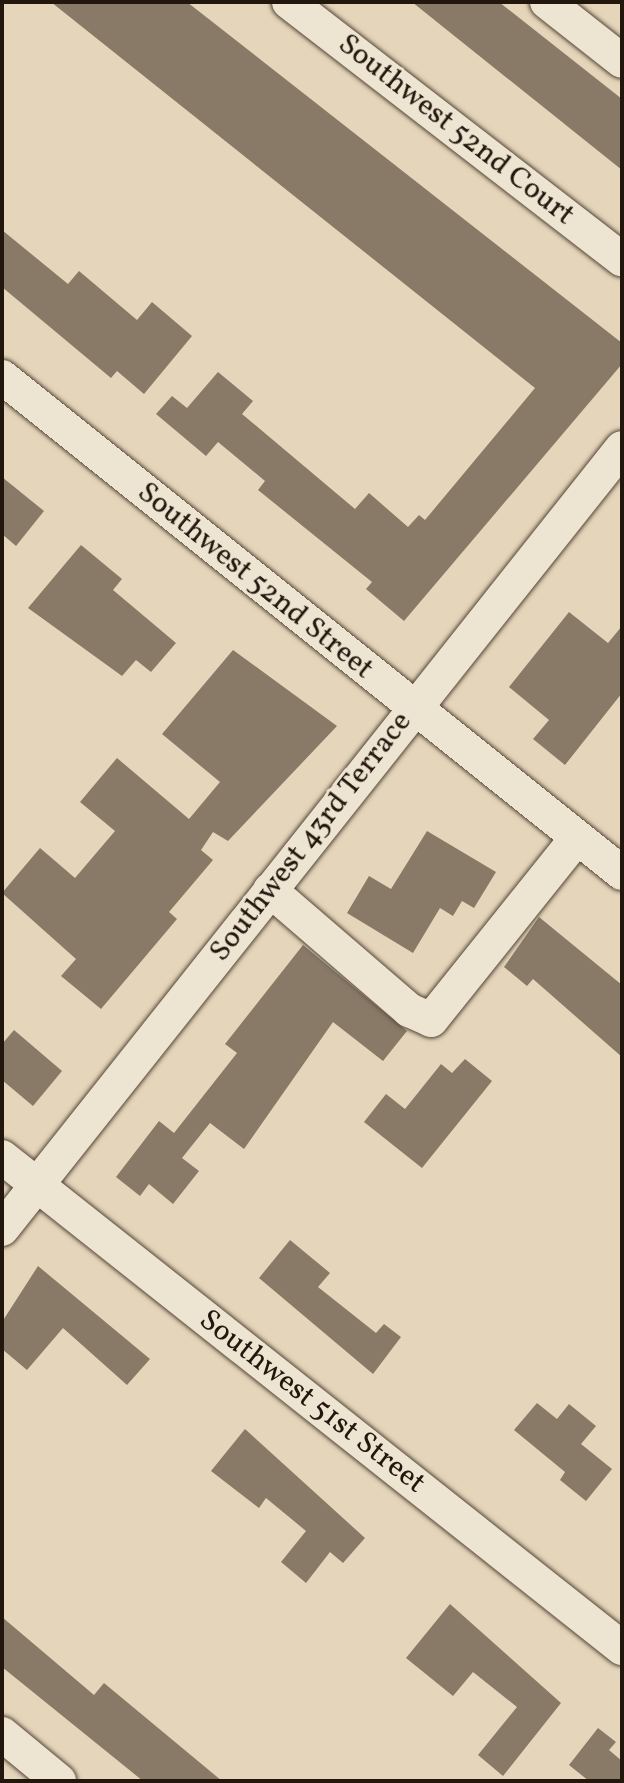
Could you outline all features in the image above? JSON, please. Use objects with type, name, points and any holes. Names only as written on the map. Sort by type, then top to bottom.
[{"type":"street","name":"Southwest 52nd Court","points":[[289,2],[622,259]]},
{"type":"street","points":[[547,2],[622,61]]},
{"type":"street","name":"Southwest 52nd Street","points":[[2,377],[622,873]]},
{"type":"street","name":"Southwest 43rd Terrace","points":[[2,1229],[412,708],[622,448]]},
{"type":"street","points":[[270,890],[409,1010],[431,1020],[577,838]]},
{"type":"street","name":"Southwest 51st Street","points":[[2,1157],[622,1648]]},
{"type":"street","points":[[2,1734],[59,1781]]},
{"type":"building","points":[[51,2],[187,2],[622,343],[622,364],[404,621],[366,589],[372,582],[258,490],[265,481],[218,442],[206,456],[156,414],[172,396],[187,408],[218,372],[253,401],[242,414],[355,509],[369,493],[408,527],[419,515],[425,520],[535,388]]},
{"type":"building","points":[[412,2],[499,2],[622,99],[622,170]]},
{"type":"building","points":[[2,230],[68,284],[79,271],[137,320],[152,302],[192,336],[144,394],[117,371],[111,378],[2,287]]},
{"type":"building","points":[[2,477],[44,511],[16,546],[2,534]]},
{"type":"building","points":[[81,545],[122,579],[113,590],[176,643],[151,672],[136,660],[122,676],[28,608]]},
{"type":"building","points":[[569,612],[608,643],[622,626],[622,693],[565,765],[533,739],[549,720],[509,687]]},
{"type":"building","points":[[233,650],[337,726],[228,841],[213,832],[201,850],[213,860],[169,912],[177,919],[101,1009],[61,976],[76,959],[2,893],[40,848],[75,878],[115,831],[80,802],[117,758],[189,819],[220,782],[162,734]]},
{"type":"building","points":[[427,831],[496,872],[474,908],[462,901],[453,916],[440,908],[413,953],[347,913],[369,876],[391,889]]},
{"type":"building","points":[[539,917],[622,985],[622,1057],[533,979],[527,986],[504,967]]},
{"type":"building","points":[[303,945],[407,1031],[383,1061],[333,1022],[244,1149],[210,1123],[182,1158],[199,1171],[173,1204],[149,1184],[140,1196],[116,1177],[159,1121],[174,1133],[237,1053],[225,1044]]},
{"type":"building","points":[[14,1030],[62,1071],[33,1106],[2,1080],[2,1044]]},
{"type":"building","points":[[465,1059],[492,1081],[422,1168],[364,1122],[386,1094],[405,1109],[441,1064],[452,1073]]},
{"type":"building","points":[[290,1240],[330,1273],[318,1287],[376,1333],[384,1324],[401,1337],[373,1374],[259,1278]]},
{"type":"building","points":[[38,1266],[150,1359],[127,1385],[63,1328],[27,1370],[2,1349],[2,1322]]},
{"type":"building","points":[[537,1403],[557,1419],[569,1404],[596,1426],[581,1444],[612,1469],[586,1501],[560,1480],[565,1472],[514,1430]]},
{"type":"building","points":[[245,1429],[365,1538],[343,1563],[330,1552],[306,1583],[281,1562],[306,1531],[266,1498],[259,1508],[211,1471]]},
{"type":"building","points":[[450,1604],[561,1703],[503,1776],[478,1755],[517,1707],[473,1672],[453,1696],[406,1658]]},
{"type":"building","points":[[2,1617],[94,1695],[104,1683],[222,1781],[143,1781],[2,1667]]},
{"type":"building","points":[[598,1728],[616,1742],[609,1750],[622,1761],[622,1781],[589,1781],[569,1765]]}]
